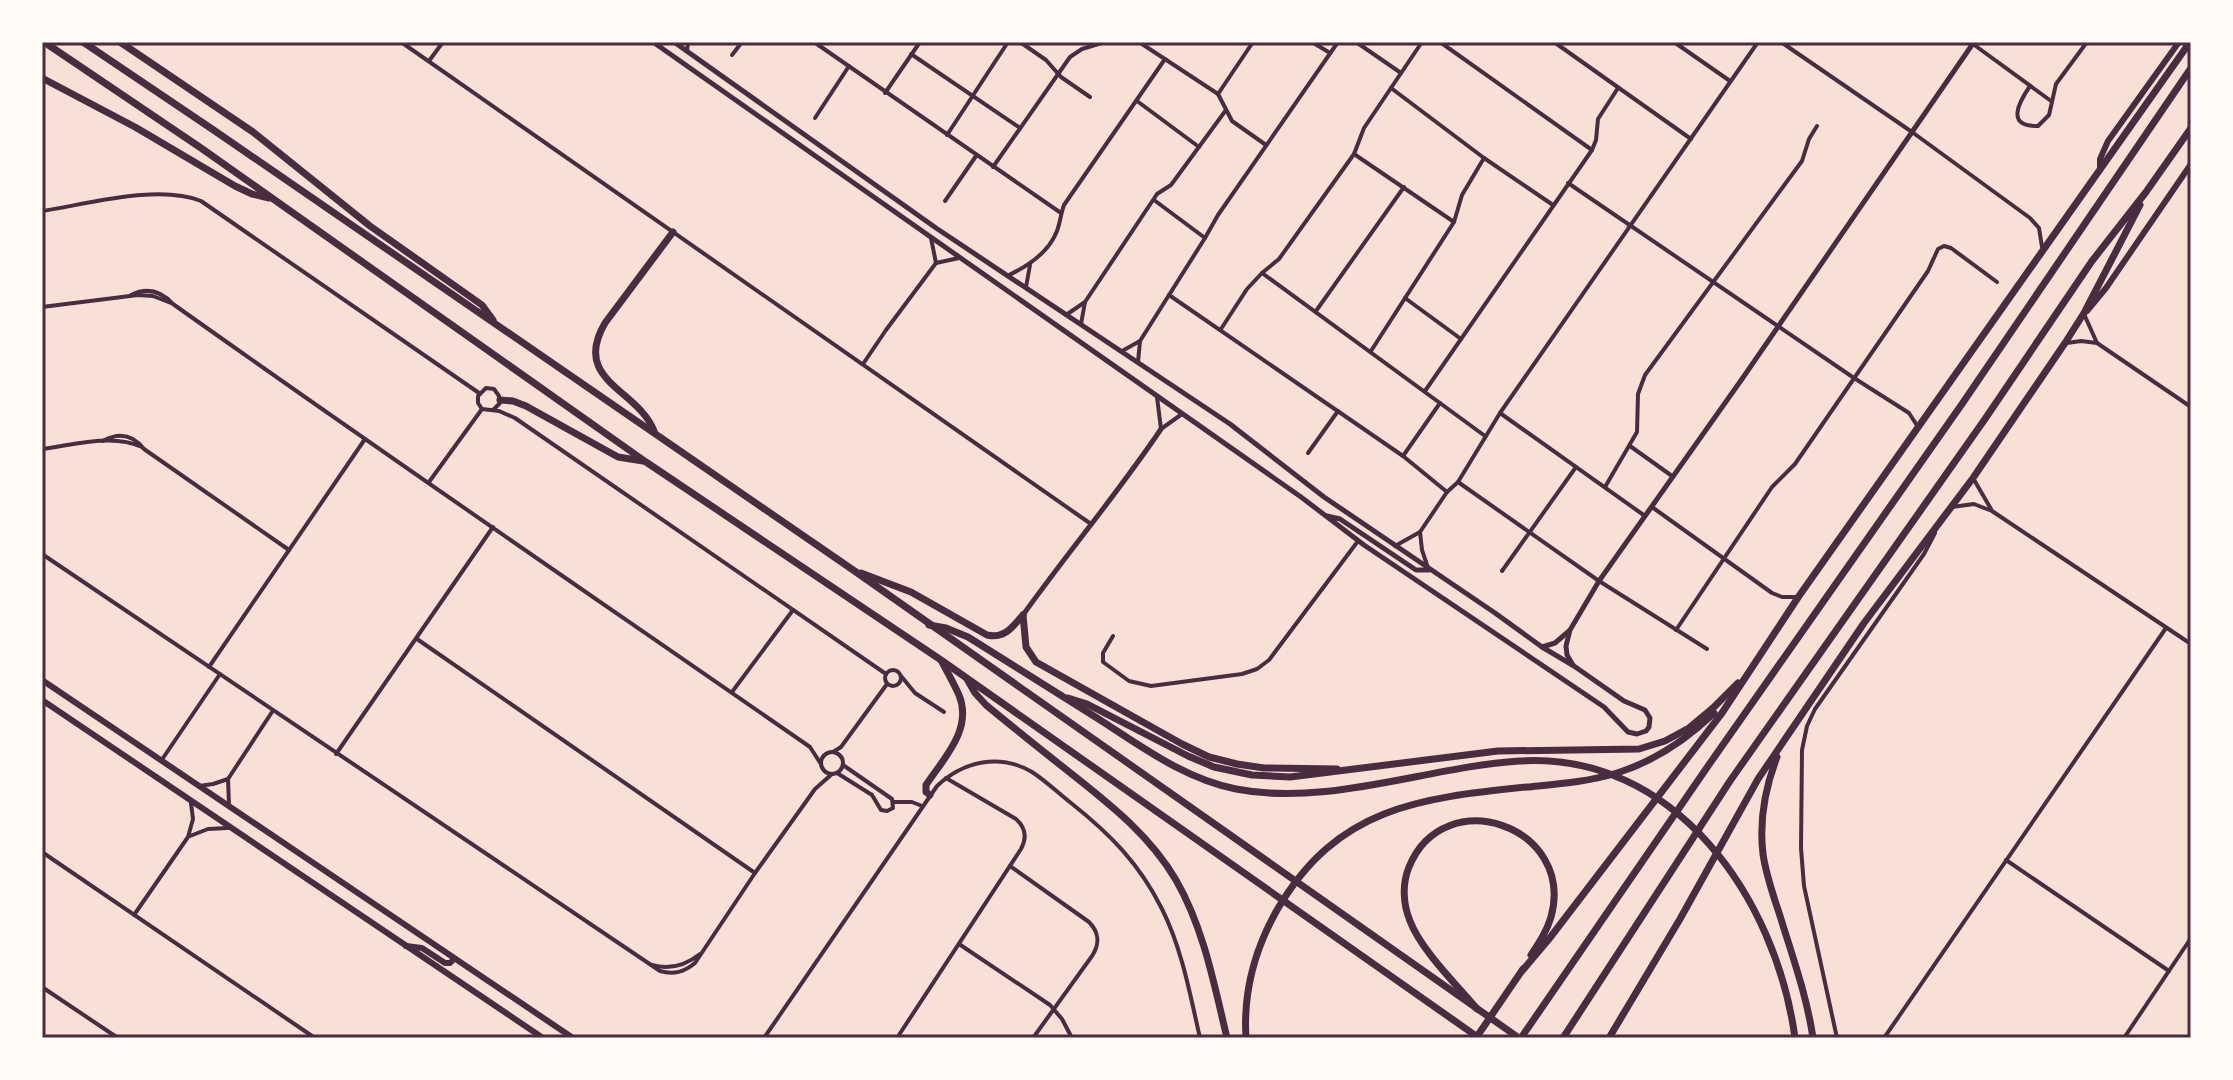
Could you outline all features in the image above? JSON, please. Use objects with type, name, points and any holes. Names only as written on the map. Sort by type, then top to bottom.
[{"type":"highway","points":[[44,42],[272,198],[646,462],[941,660],[1478,1038],[1522,971],[1546,930],[1551,915],[1554,900],[1550,871],[1544,857],[1526,837],[1503,825],[1464,822],[1438,832],[1418,851],[1406,876],[1405,905],[1409,919],[1423,944],[1477,1009]]},
{"type":"highway","points":[[83,42],[856,572],[1520,1038],[1962,404],[2191,68]]},
{"type":"highway","points":[[120,42],[259,137],[370,226],[482,305],[494,322]]},
{"type":"highway","points":[[1522,971],[1707,733],[1799,596],[2190,42]]},
{"type":"highway","points":[[42,78],[135,127],[235,186],[258,196],[272,198]]},
{"type":"highway","points":[[1563,1038],[1730,781],[1985,419],[2092,261],[2191,128]]},
{"type":"highway","points":[[1609,1038],[1680,919],[1746,798],[1864,623],[1973,478],[2065,343],[2084,313],[2146,192]]},
{"type":"highway","points":[[655,433],[644,414],[605,379],[596,350],[605,323],[673,232]]},
{"type":"highway","points":[[500,400],[526,406],[618,457],[646,462]]},
{"type":"highway","points":[[856,572],[911,592],[987,635],[1003,635],[1023,615]]},
{"type":"highway","points":[[1023,615],[1026,647],[1041,666],[1182,744],[1209,757],[1251,766],[1343,770]]},
{"type":"highway","points":[[929,625],[962,634],[1176,767],[1214,784],[1282,794],[1316,792],[1503,763],[1556,762],[1609,774],[1657,798],[1697,831],[1732,873],[1764,928],[1784,983],[1795,1038]]},
{"type":"highway","points":[[930,795],[925,787],[958,737],[963,720],[959,695],[941,660]]},
{"type":"highway","points":[[1064,698],[1081,702],[1188,756],[1227,771],[1277,777],[1506,750],[1639,749],[1665,741],[1689,728],[1750,669]]},
{"type":"highway","points":[[967,679],[986,705],[1124,817],[1167,866],[1198,927],[1227,1038]]},
{"type":"highway","points":[[1246,1038],[1248,989],[1262,939],[1295,882],[1326,849],[1365,823],[1411,804],[1459,794],[1595,779],[1619,773],[1663,753],[1702,725],[1741,684]]},
{"type":"highway","points":[[1782,745],[1763,810],[1764,855],[1803,991],[1813,1038]]},
{"type":"main road","points":[[2100,171],[2100,159],[2108,141],[2179,42]]},
{"type":"main road","points":[[2084,313],[2106,288],[2191,164]]},
{"type":"main road","points":[[42,680],[573,1038]]},
{"type":"main road","points":[[42,700],[543,1038]]},
{"type":"main road","points":[[406,946],[418,947],[445,963],[454,959]]},
{"type":"street","points":[[401,42],[1091,524]]},
{"type":"street","points":[[429,61],[443,42]]},
{"type":"street","points":[[653,42],[1156,395],[1358,541],[1576,687],[1611,712],[1628,732],[1637,734],[1646,731],[1650,723],[1645,710],[1624,701],[1429,570],[1324,497],[1230,424],[936,228],[674,42]]},
{"type":"street","points":[[687,51],[688,42]]},
{"type":"street","points":[[732,55],[742,42]]},
{"type":"street","points":[[814,42],[1061,213]]},
{"type":"street","points":[[885,93],[920,42]]},
{"type":"street","points":[[947,135],[1008,42]]},
{"type":"street","points":[[1020,42],[1090,97]]},
{"type":"street","points":[[993,167],[1066,61],[1077,51],[1105,42]]},
{"type":"street","points":[[1139,42],[1218,94],[1232,121],[1266,145]]},
{"type":"street","points":[[1218,94],[1253,42]]},
{"type":"street","points":[[1312,42],[1330,53]]},
{"type":"street","points":[[1138,362],[1140,341],[1218,215],[1338,42]]},
{"type":"street","points":[[1356,42],[1401,73]]},
{"type":"street","points":[[1221,329],[1247,289],[1279,259],[1354,154],[1364,128],[1422,42]]},
{"type":"street","points":[[1440,42],[1592,150]]},
{"type":"street","points":[[1554,42],[1691,139]]},
{"type":"street","points":[[1674,42],[1730,81]]},
{"type":"street","points":[[1395,546],[1420,532],[1447,492],[1458,482],[1500,413],[1758,42]]},
{"type":"street","points":[[1781,42],[2035,222],[2042,235],[2043,250]]},
{"type":"street","points":[[2030,86],[2017,113],[2022,122],[2032,126],[2042,123],[2049,115],[2056,84],[2087,42]]},
{"type":"street","points":[[2173,42],[2173,51]]},
{"type":"street","points":[[1574,666],[1567,655],[1566,646],[1570,630],[1599,581],[1973,43],[2052,102]]},
{"type":"street","points":[[911,54],[1020,128]]},
{"type":"street","points":[[1009,275],[1030,265],[1056,234],[1066,201],[1165,59]]},
{"type":"street","points":[[815,118],[849,66]]},
{"type":"street","points":[[1391,88],[1553,205]]},
{"type":"street","points":[[1425,391],[1592,150],[1598,119],[1618,88]]},
{"type":"street","points":[[1137,100],[1199,147]]},
{"type":"street","points":[[1066,315],[1085,302],[1157,194],[1169,187],[1226,110]]},
{"type":"street","points":[[1605,487],[1638,429],[1636,411],[1642,379],[1802,161],[1817,126]]},
{"type":"street","points":[[1354,154],[1454,222]]},
{"type":"street","points":[[945,201],[976,156]]},
{"type":"street","points":[[1371,351],[1454,222],[1462,195],[1484,158]]},
{"type":"street","points":[[1568,183],[1909,413],[1918,427]]},
{"type":"street","points":[[1316,311],[1404,187]]},
{"type":"street","points":[[42,211],[161,193],[181,194],[201,201],[479,393]]},
{"type":"street","points":[[1154,200],[1205,238]]},
{"type":"street","points":[[930,237],[936,263]]},
{"type":"street","points":[[1676,630],[1772,487],[1795,464],[1928,271],[1936,252],[1941,247],[1951,248],[1997,282]]},
{"type":"street","points":[[863,364],[936,263],[959,258]]},
{"type":"street","points":[[1026,287],[1030,265]]},
{"type":"street","points":[[1262,273],[1485,436]]},
{"type":"street","points":[[42,307],[131,295],[153,296],[173,304],[810,747],[832,752],[842,758],[843,765],[893,802]]},
{"type":"street","points":[[1169,295],[1403,456],[1447,492]]},
{"type":"street","points":[[1405,298],[1461,339]]},
{"type":"street","points":[[1081,325],[1085,302]]},
{"type":"street","points":[[2084,313],[2097,343]]},
{"type":"street","points":[[1122,351],[1140,341]]},
{"type":"street","points":[[2065,343],[2097,343],[2191,407]]},
{"type":"street","points":[[482,409],[477,400],[479,393],[486,388],[494,389],[500,400],[493,410]]},
{"type":"street","points":[[1156,395],[1161,429]]},
{"type":"street","points":[[1403,456],[1440,403]]},
{"type":"street","points":[[482,409],[505,412],[515,418],[886,674],[887,684],[841,747],[825,755],[815,789]]},
{"type":"street","points":[[429,482],[482,409]]},
{"type":"street","points":[[1308,453],[1338,411]]},
{"type":"street","points":[[1500,413],[1645,516]]},
{"type":"street","points":[[1023,615],[1161,429],[1182,414]]},
{"type":"street","points":[[209,667],[365,439]]},
{"type":"street","points":[[42,449],[103,441],[128,442],[144,449],[289,550]]},
{"type":"street","points":[[1630,446],[1672,476]]},
{"type":"street","points":[[1502,571],[1576,467]]},
{"type":"street","points":[[1973,478],[1992,511]]},
{"type":"street","points":[[1458,482],[1599,581],[1707,649]]},
{"type":"street","points":[[1952,507],[1974,504],[1992,511],[2191,644]]},
{"type":"street","points":[[1652,507],[1772,593],[1787,598],[1799,596]]},
{"type":"street","points":[[1326,516],[1340,519],[1416,570],[1429,570]]},
{"type":"street","points":[[336,754],[493,527]]},
{"type":"street","points":[[1837,1038],[1804,886],[1801,848],[1802,750],[1807,726],[1815,709],[1924,554],[1937,527]]},
{"type":"street","points":[[1420,532],[1429,570]]},
{"type":"street","points":[[1113,636],[1103,653],[1103,662],[1123,678],[1137,684],[1159,685],[1250,672],[1269,660],[1358,541]]},
{"type":"street","points":[[42,554],[646,962],[659,967],[680,966],[693,960],[703,950],[815,789],[843,765]]},
{"type":"street","points":[[732,693],[793,610]]},
{"type":"street","points":[[1884,1038],[2166,628]]},
{"type":"street","points":[[1542,647],[1555,643],[1570,630]]},
{"type":"street","points":[[417,639],[755,873]]},
{"type":"street","points":[[886,674],[898,671],[915,693]]},
{"type":"street","points":[[161,761],[220,674]]},
{"type":"street","points":[[894,687],[901,682],[901,676]]},
{"type":"street","points":[[887,684],[915,693],[944,712]]},
{"type":"street","points":[[230,808],[228,779],[273,711]]},
{"type":"street","points":[[810,747],[825,772],[835,774],[872,795],[881,810],[890,810],[893,802]]},
{"type":"street","points":[[764,1038],[945,777],[977,762],[1001,761],[1024,768],[1044,781],[1116,842],[1147,882],[1182,959],[1200,1038]]},
{"type":"street","points":[[897,1038],[1025,839],[1020,823],[945,777]]},
{"type":"street","points":[[198,786],[228,779]]},
{"type":"street","points":[[134,915],[188,837],[193,819],[190,800]]},
{"type":"street","points":[[893,802],[912,802],[922,806]]},
{"type":"street","points":[[188,837],[208,829],[230,828]]},
{"type":"street","points":[[42,852],[315,1038]]},
{"type":"street","points":[[2006,860],[2169,971]]},
{"type":"street","points":[[1010,866],[1089,922],[1098,938],[1096,951],[1033,1038]]},
{"type":"street","points":[[2124,1038],[2191,938]]},
{"type":"street","points":[[959,944],[1054,1009],[1072,1038]]},
{"type":"street","points":[[42,987],[118,1038]]}]
